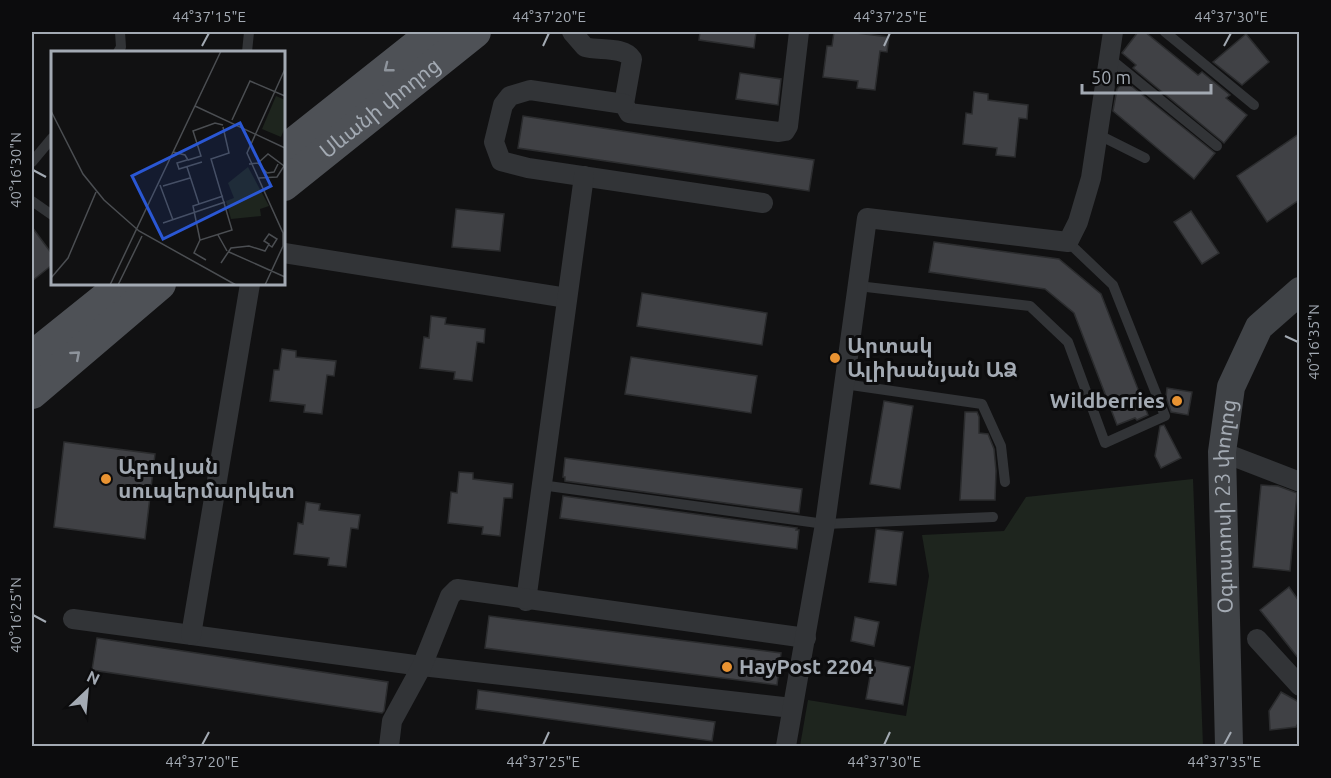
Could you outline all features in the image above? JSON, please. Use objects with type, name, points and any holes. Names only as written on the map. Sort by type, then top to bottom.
[{"type":"main road","name":"Սևանի փողոց","points":[[285,184],[475,32]]},
{"type":"main road","name":"Սևանի փողոց","points":[[285,150],[427,33]]},
{"type":"main road","points":[[32,357],[120,291],[154,285]]},
{"type":"main road","points":[[32,393],[120,291]]},
{"type":"street","points":[[572,32],[585,47],[623,51],[629,54],[632,59],[624,104],[629,113],[779,132],[785,131],[788,126],[799,32]]},
{"type":"street","points":[[786,747],[825,524],[867,218],[1068,242],[1085,201],[1113,32]]},
{"type":"street","points":[[624,104],[530,90],[510,96],[503,105],[494,142],[501,161],[528,168],[764,203]]},
{"type":"street","points":[[526,600],[584,176]]},
{"type":"street","points":[[285,253],[567,298]]},
{"type":"street","points":[[191,635],[250,285]]},
{"type":"street","name":"Օգոստոսի 23 փողոց","points":[[1229,747],[1222,452],[1231,387],[1259,327],[1299,291]]},
{"type":"street","points":[[1222,452],[1299,482]]},
{"type":"street","points":[[389,747],[392,721],[422,666],[450,596],[457,589],[806,638]]},
{"type":"street","points":[[73,619],[422,666],[792,708]]},
{"type":"street","points":[[1257,639],[1299,686]]},
{"type":"lane","points":[[119,51],[121,47],[120,32]]},
{"type":"lane","points":[[247,51],[249,32]]},
{"type":"lane","points":[[1165,32],[1254,105]]},
{"type":"lane","points":[[1109,58],[1217,146]]},
{"type":"lane","points":[[1097,134],[1145,158]]},
{"type":"lane","points":[[32,162],[51,139]]},
{"type":"lane","points":[[32,201],[51,214]]},
{"type":"lane","points":[[858,286],[1030,306],[1068,342],[1105,443],[1165,416],[1113,285],[1068,242]]},
{"type":"lane","points":[[844,384],[982,404],[1001,446],[1005,482]]},
{"type":"lane","points":[[541,485],[825,524],[993,517]]},
{"type":"shaded area","points":[[1193,479],[1203,746],[800,746],[808,700],[906,716],[929,576],[922,535],[1004,531],[1026,497]]},
{"type":"building","points":[[700,32],[756,32],[754,48],[699,40]]},
{"type":"building","points":[[834,32],[889,37],[887,52],[880,51],[875,90],[857,88],[858,81],[823,77],[827,46],[832,46]]},
{"type":"building","points":[[1138,32],[1145,32],[1198,75],[1202,72],[1230,95],[1226,98],[1247,115],[1224,143],[1133,68],[1136,65],[1122,53]]},
{"type":"building","points":[[1246,34],[1269,62],[1242,85],[1213,62]]},
{"type":"building","points":[[740,73],[781,79],[778,105],[736,99]]},
{"type":"building","points":[[1124,80],[1215,153],[1194,179],[1113,111],[1117,89]]},
{"type":"building","points":[[974,92],[988,94],[988,100],[1028,105],[1027,119],[1019,118],[1015,157],[996,155],[997,148],[963,144],[966,113],[972,114]]},
{"type":"building","points":[[523,116],[814,160],[809,191],[518,148]]},
{"type":"building","points":[[1299,134],[1299,200],[1267,222],[1237,176]]},
{"type":"building","points":[[456,209],[504,214],[500,251],[452,247]]},
{"type":"building","points":[[1191,211],[1219,253],[1202,264],[1174,222]]},
{"type":"building","points":[[32,227],[51,253],[51,266],[32,281]]},
{"type":"building","points":[[934,242],[1059,259],[1101,294],[1148,415],[1117,425],[1074,313],[1045,289],[929,272]]},
{"type":"building","points":[[642,293],[767,313],[762,345],[637,326]]},
{"type":"building","points":[[431,316],[446,318],[445,324],[485,329],[484,343],[477,342],[472,381],[454,379],[455,372],[420,368],[424,337],[429,338]]},
{"type":"building","points":[[282,349],[296,351],[296,357],[336,361],[334,376],[327,375],[322,414],[304,412],[305,405],[270,401],[274,370],[279,370]]},
{"type":"building","points":[[631,357],[757,376],[751,413],[625,394]]},
{"type":"building","name":"Wildberries","points":[[1167,388],[1192,392],[1188,415],[1171,412],[1166,397]]},
{"type":"building","points":[[884,401],[913,406],[900,489],[870,484]]},
{"type":"building","points":[[965,412],[977,412],[979,433],[988,434],[994,449],[995,500],[960,500]]},
{"type":"building","points":[[1164,425],[1181,458],[1161,468],[1155,456],[1160,426]]},
{"type":"building","name":"Աբովյան սուպերմարկետ","points":[[64,442],[155,454],[145,539],[54,527]]},
{"type":"building","points":[[565,458],[802,489],[799,513],[565,481],[563,477]]},
{"type":"building","points":[[459,472],[473,473],[473,479],[513,484],[512,498],[504,498],[500,536],[482,534],[483,527],[448,523],[451,492],[457,493]]},
{"type":"building","points":[[1261,485],[1278,486],[1297,493],[1290,571],[1253,567]]},
{"type":"building","points":[[563,496],[797,528],[796,530],[799,530],[797,549],[560,518]]},
{"type":"building","points":[[306,502],[320,504],[319,510],[360,515],[358,529],[351,528],[346,567],[328,565],[329,558],[294,554],[298,523],[303,524]]},
{"type":"building","points":[[876,529],[903,532],[896,585],[869,582]]},
{"type":"building","points":[[1289,587],[1299,601],[1299,659],[1260,610]]},
{"type":"building","points":[[489,616],[781,653],[777,685],[485,648]]},
{"type":"building","points":[[855,617],[879,622],[874,646],[851,641]]},
{"type":"building","points":[[97,638],[388,682],[384,711],[382,713],[92,670]]},
{"type":"building","points":[[873,660],[910,667],[903,705],[866,699]]},
{"type":"building","points":[[478,690],[715,722],[712,741],[476,709]]},
{"type":"building","points":[[1281,692],[1299,702],[1299,721],[1296,727],[1270,730],[1269,711]]},
{"type":"place","name":"Արտակ Ալիխանյան ԱՁ","points":[[835,358]]},
{"type":"place","name":"Wildberries","points":[[1177,401]]},
{"type":"place","name":"Աբովյան սուպերմարկետ","points":[[106,479]]},
{"type":"place","name":"HayPost 2204","points":[[727,667]]}]
